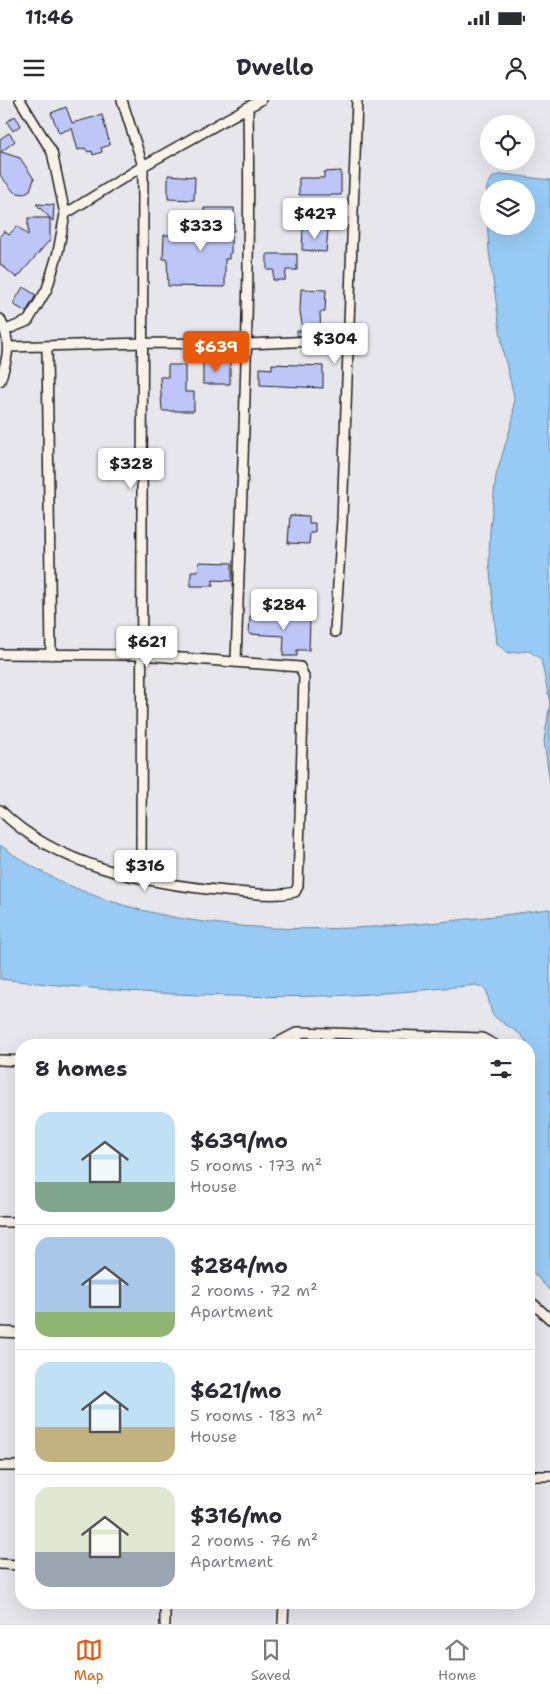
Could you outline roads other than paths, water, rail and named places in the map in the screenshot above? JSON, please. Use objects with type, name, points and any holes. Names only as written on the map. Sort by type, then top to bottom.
[{"type":"street","points":[[6,330],[28,321],[48,290],[65,214],[52,152],[20,100]]},
{"type":"street","points":[[122,100],[143,166],[140,879]]},
{"type":"street","points":[[65,214],[143,166],[261,100]]},
{"type":"street","points":[[335,632],[342,520],[357,100]]},
{"type":"street","points":[[236,662],[248,344],[250,226],[248,108]]},
{"type":"street","points":[[0,319],[6,330],[9,347],[0,381]]},
{"type":"street","points":[[9,347],[143,343],[248,344],[314,341]]},
{"type":"street","points":[[48,347],[51,655]]},
{"type":"street","points":[[0,654],[142,655],[295,665],[302,670],[297,890],[284,894],[198,889],[111,873],[68,856],[18,826],[0,810]]},
{"type":"street","points":[[298,1032],[298,1039]]},
{"type":"street","points":[[285,1039],[298,1032],[484,1039]]},
{"type":"street","points":[[326,1039],[327,1033]]},
{"type":"street","points":[[0,1060],[15,1060]]},
{"type":"street","points":[[0,1222],[15,1222]]},
{"type":"street","points":[[535,1306],[550,1320]]},
{"type":"street","points":[[0,1332],[15,1333]]},
{"type":"street","points":[[0,1466],[15,1466]]},
{"type":"street","points":[[535,1476],[550,1476]]},
{"type":"street","points":[[0,1564],[15,1565]]},
{"type":"street","points":[[165,1609],[165,1624]]},
{"type":"street","points":[[284,1609],[284,1624]]},
{"type":"water","points":[[502,174],[550,180],[550,703],[541,659],[529,651],[508,653],[497,644],[489,561],[490,529],[496,476],[513,419],[514,396],[503,351],[488,235],[535,235],[535,180],[491,180],[493,177]]},
{"type":"water","points":[[550,703],[550,783],[544,741]]},
{"type":"water","points":[[0,845],[60,881],[125,905],[194,921],[266,928],[339,928],[411,924],[550,909],[550,1291],[535,1275],[535,1039],[524,1039],[492,1014],[486,989],[476,985],[360,995],[281,997],[120,990],[0,979]]}]
